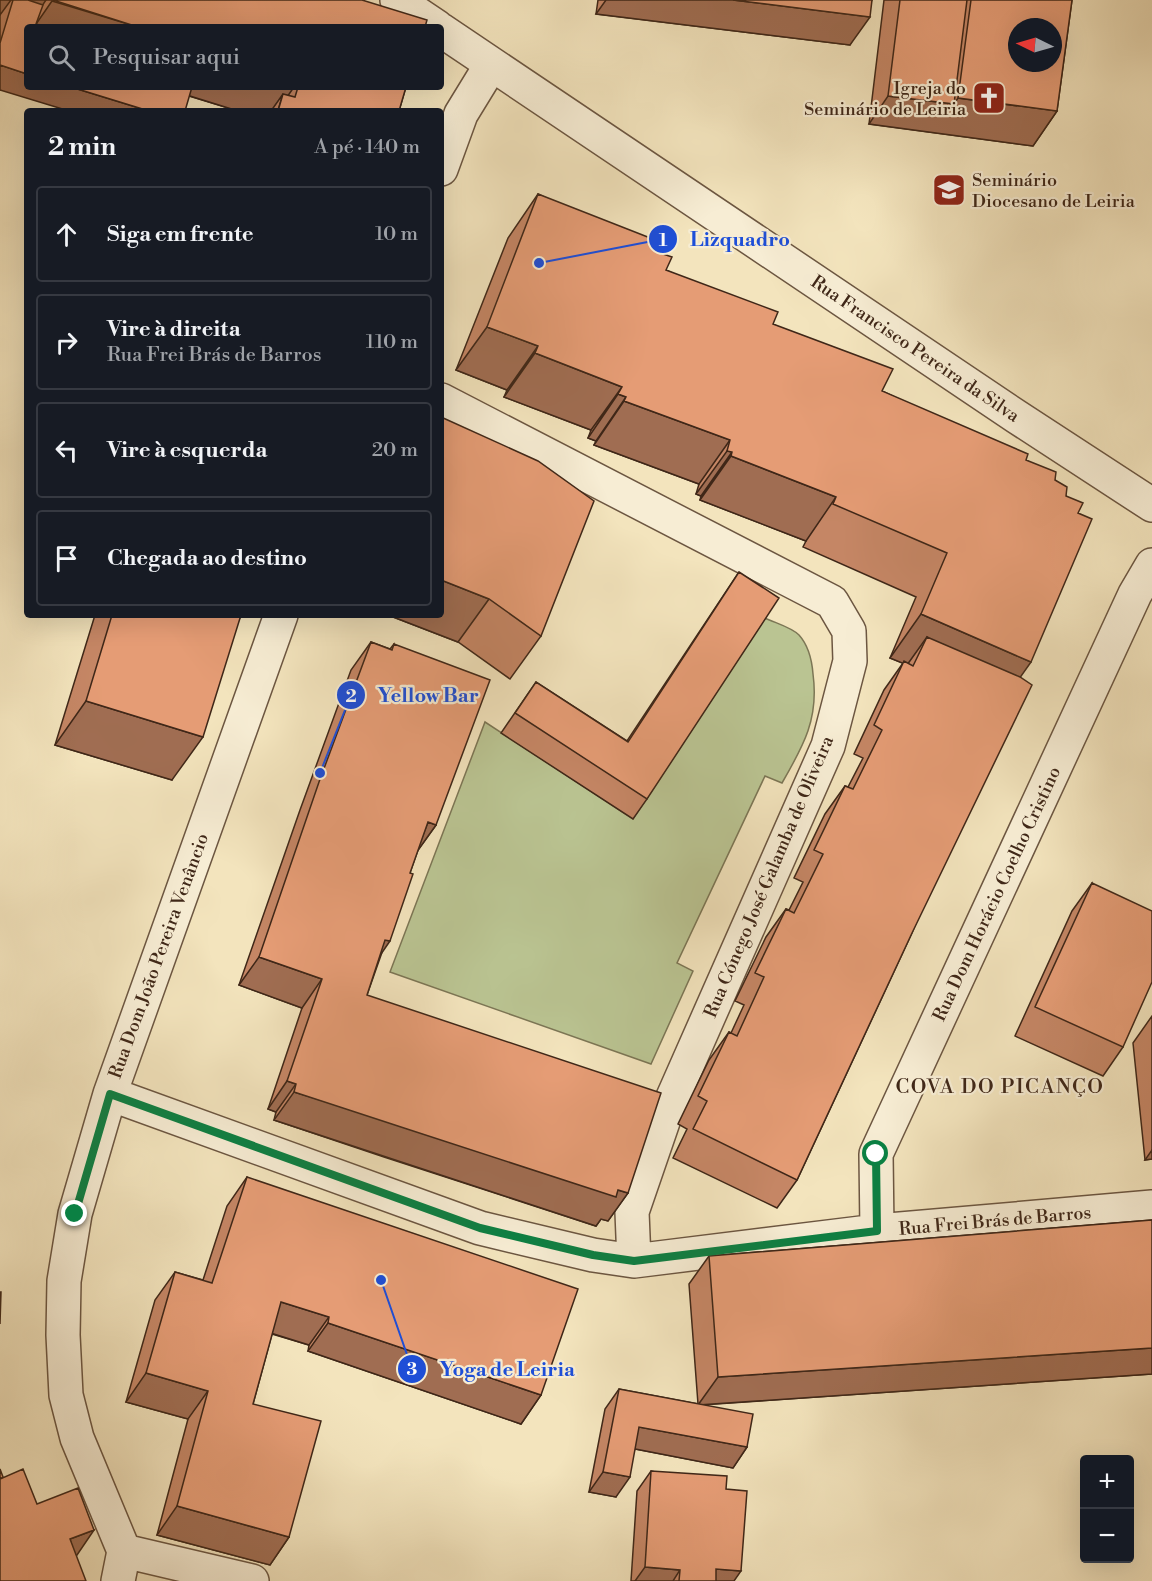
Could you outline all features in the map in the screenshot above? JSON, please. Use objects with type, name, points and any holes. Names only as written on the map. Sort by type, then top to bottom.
[{"type":"street","points":[[398,0],[433,24]]},
{"type":"street","name":"Rua Francisco Pereira da Silva","points":[[444,32],[1152,505]]},
{"type":"street","points":[[444,161],[461,114],[491,65]]},
{"type":"street","name":"Rua Cónego José Galamba de Oliveira","points":[[444,402],[832,602],[849,631],[850,661],[828,746],[666,1113],[632,1212],[634,1261]]},
{"type":"street","name":"Rua Dom Horácio Coelho Cristino","points":[[877,1231],[876,1154],[1130,605],[1152,565]]},
{"type":"street","name":"Rua Dom João Pereira Venâncio","points":[[121,1566],[77,1438],[66,1395],[63,1281],[75,1214],[110,1094],[280,618]]},
{"type":"street","name":"Rua Frei Brás de Barros","points":[[110,1094],[480,1228],[593,1255],[634,1261],[877,1231],[1152,1208]]},
{"type":"street","points":[[121,1566],[252,1581]]},
{"type":"green space","points":[[765,618],[796,632],[807,648],[812,664],[814,690],[812,718],[797,756],[782,783],[765,776],[677,963],[693,971],[651,1064],[390,972],[485,722],[633,819]]},
{"type":"building","points":[[13,0],[28,0],[43,5],[36,24],[24,24],[24,73],[0,65],[0,43]]},
{"type":"building","points":[[53,0],[362,0],[427,20],[426,24],[129,24]]},
{"type":"building","points":[[733,0],[872,0],[870,17]]},
{"type":"building","points":[[900,0],[967,0],[954,104],[888,96]]},
{"type":"building","points":[[971,0],[1072,0],[1057,111],[958,98]]},
{"type":"building","points":[[81,90],[191,90],[186,108],[139,108]]},
{"type":"building","points":[[297,90],[405,90],[400,108],[279,108],[283,94],[295,97]]},
{"type":"building","points":[[538,194],[663,243],[660,253],[672,257],[666,270],[778,312],[773,324],[893,369],[882,391],[1028,454],[1026,460],[1056,472],[1055,480],[1067,487],[1066,496],[1083,503],[1078,513],[1092,519],[1031,662],[921,614],[947,553],[833,504],[836,497],[731,456],[732,452],[727,451],[730,440],[624,401],[626,397],[618,394],[622,387],[535,353],[538,346],[487,327]]},
{"type":"building","points":[[444,418],[538,461],[594,501],[541,636],[489,599],[444,581]]},
{"type":"building","points":[[739,572],[779,598],[647,799],[515,713],[536,682],[628,742]]},
{"type":"building","points":[[111,618],[240,618],[203,737],[86,701]]},
{"type":"building","points":[[927,637],[1020,677],[1032,685],[912,933],[797,1180],[693,1129],[707,1101],[698,1096],[729,1032],[737,1036],[764,977],[755,973],[786,909],[794,913],[823,854],[814,850],[845,786],[853,789],[882,730],[874,725],[904,661],[913,666]]},
{"type":"building","points":[[371,642],[392,650],[394,644],[490,680],[436,825],[428,822],[390,941],[385,940],[367,995],[661,1093],[628,1193],[618,1190],[616,1197],[294,1092],[296,1084],[287,1081],[322,979],[259,957],[319,782]]},
{"type":"building","points":[[1092,883],[1152,911],[1152,982],[1123,1047],[1035,1007]]},
{"type":"building","points":[[247,1177],[578,1289],[541,1395],[328,1323],[329,1317],[281,1302],[253,1404],[321,1421],[289,1537],[177,1506],[208,1391],[146,1373],[175,1272],[212,1283]]},
{"type":"building","points":[[1152,1220],[1152,1348],[718,1377],[709,1256]]},
{"type":"building","points":[[619,1389],[753,1414],[747,1447],[639,1427],[630,1477],[603,1472]]},
{"type":"building","points":[[23,1469],[37,1504],[78,1488],[94,1530],[70,1539],[86,1581],[0,1581],[0,1479]]},
{"type":"building","points":[[651,1471],[727,1476],[726,1489],[747,1491],[741,1571],[716,1569],[716,1581],[679,1581],[680,1570],[645,1567]]},
{"type":"place","name":"Igreja do Seminário de Leiria","points":[[989,98]]},
{"type":"place","name":"Seminário Diocesano de Leiria","points":[[949,190]]},
{"type":"place","name":"Lizquadro","points":[[539,263]]},
{"type":"place","name":"Yellow Bar","points":[[320,773]]},
{"type":"place","name":"Yoga de Leiria","points":[[381,1280]]},
{"type":"district","name":"COVA DO PICANÇO","points":[[1000,1087]]},
{"type":"route","points":[[75,1214],[110,1094],[480,1228],[593,1255],[634,1261],[877,1231],[876,1154]]}]
